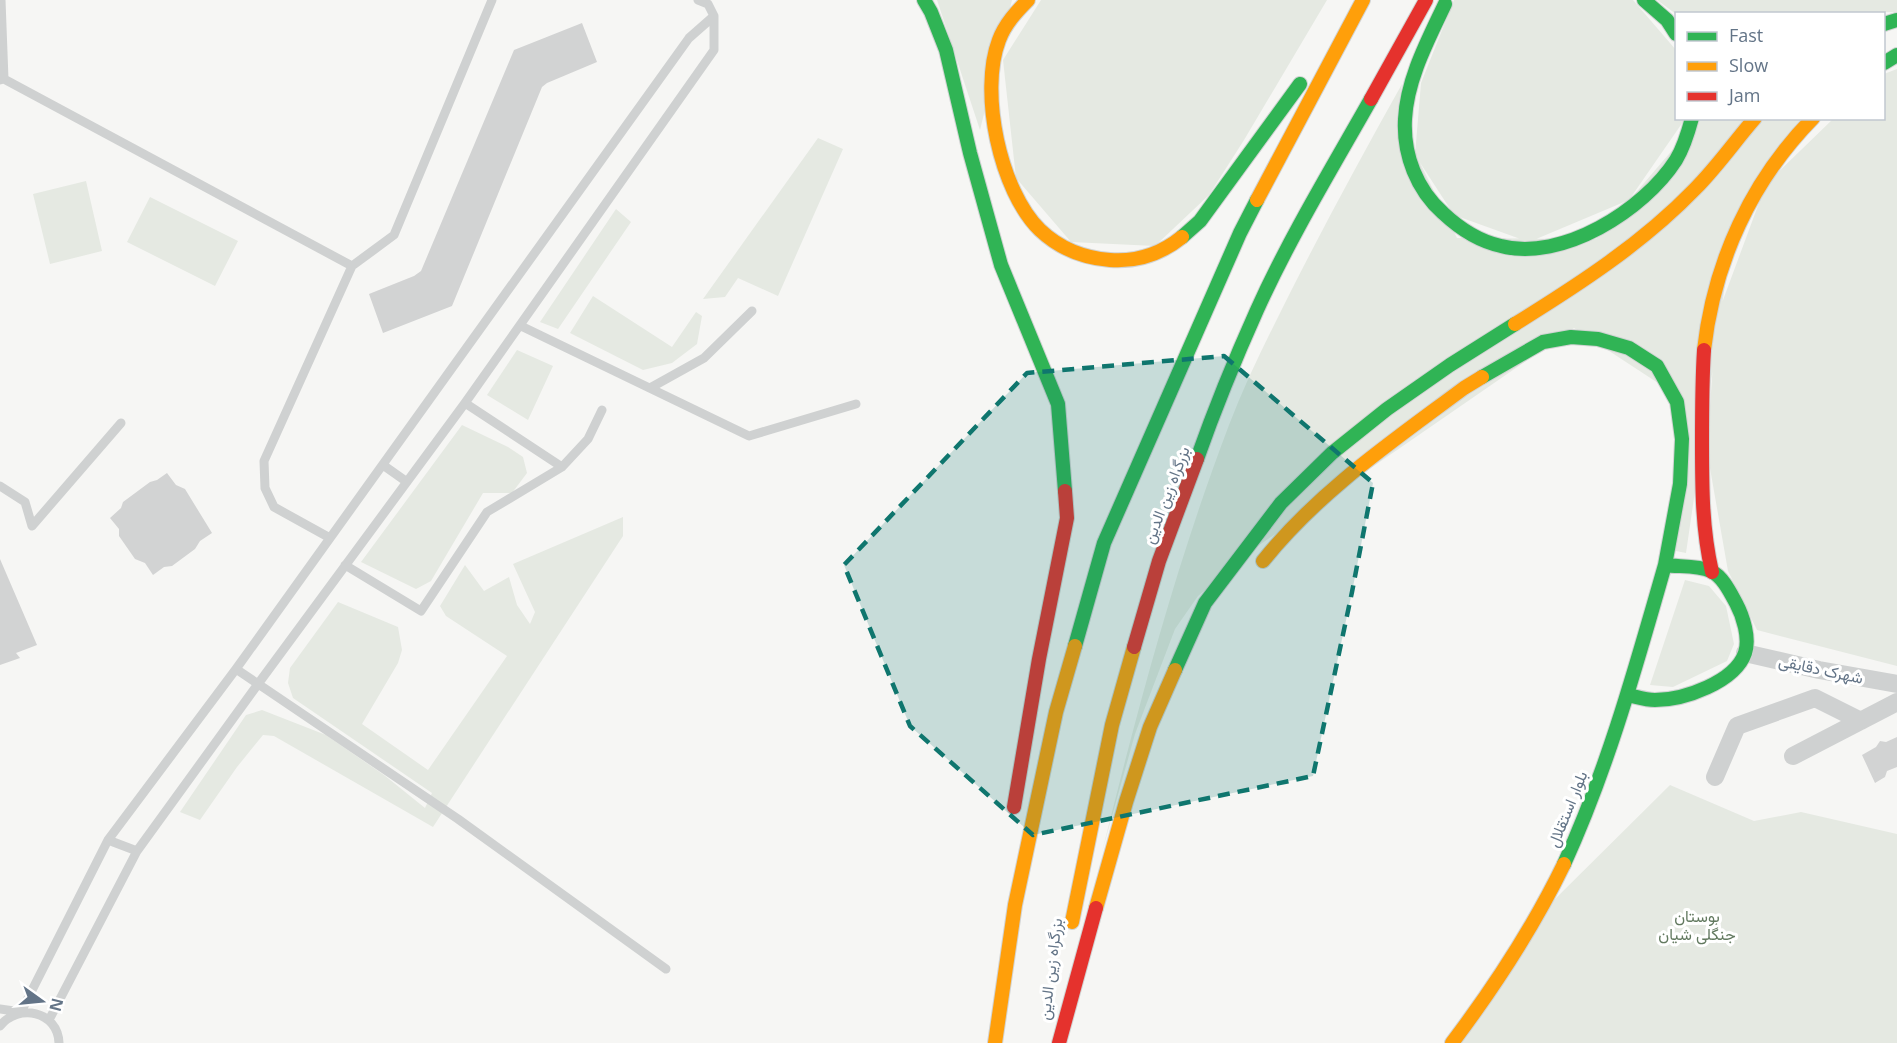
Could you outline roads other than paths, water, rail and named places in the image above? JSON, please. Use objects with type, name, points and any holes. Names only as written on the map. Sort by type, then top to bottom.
[{"type":"main road","points":[[924,0],[932,12],[946,50],[970,153],[1001,265],[1058,404],[1066,518],[1012,819]]},
{"type":"main road","points":[[1028,0],[1007,23],[997,44],[991,101],[1001,156],[1018,200],[1032,221],[1062,246],[1084,256],[1127,260],[1148,256],[1168,248],[1200,221],[1362,0]]},
{"type":"main road","points":[[995,1043],[1012,922],[1056,712],[1104,543],[1240,233],[1362,0]]},
{"type":"main road","name":"بزرگراه زین الدین","points":[[1071,932],[1112,725],[1159,561],[1224,388],[1258,308],[1297,230],[1426,0]]},
{"type":"main road","points":[[1447,0],[1412,87],[1405,117],[1405,139],[1412,169],[1423,192],[1449,222],[1469,236],[1495,245],[1533,250],[1557,246],[1611,222],[1641,200],[1660,182],[1679,154],[1691,120]]},
{"type":"main road","points":[[1644,0],[1667,20],[1675,31]]},
{"type":"main road","points":[[1059,1043],[1132,780],[1150,727],[1205,603],[1281,503],[1332,453],[1387,409],[1441,371],[1564,293],[1660,222],[1696,188],[1753,120]]},
{"type":"main road","points":[[1712,572],[1704,543],[1701,507],[1703,367],[1712,295],[1728,248],[1749,202],[1778,158],[1811,120]]},
{"type":"main road","name":"بلوار استقلال","points":[[1251,576],[1286,532],[1354,470],[1455,395],[1543,342],[1571,338],[1598,339],[1629,348],[1657,366],[1677,402],[1682,439],[1680,484],[1639,700],[1548,896],[1516,954],[1452,1043]]},
{"type":"main road","points":[[1680,574],[1701,507]]},
{"type":"main road","points":[[1639,700],[1658,700],[1690,695],[1715,684],[1733,670],[1745,652],[1740,611],[1727,585],[1712,572],[1698,568],[1680,574],[1665,565]]},
{"type":"main road","points":[[1176,667],[1209,628]]},
{"type":"main road","name":"بلوار استقلال","points":[[1609,790],[1626,741]]},
{"type":"main road","points":[[1008,876],[1012,922]]},
{"type":"main road","name":"بزرگراه زین الدین","points":[[1059,1043],[1068,954]]},
{"type":"street","name":"شهرک دقایقی","points":[[1745,652],[1819,670],[1897,684]]},
{"type":"street","points":[[1715,777],[1737,726],[1815,698],[1861,721]]},
{"type":"street","points":[[1793,756],[1897,702]]},
{"type":"lane","points":[[1,0],[2,79],[352,266]]},
{"type":"lane","points":[[330,538],[274,507],[265,488],[264,461],[352,266],[394,235],[492,0]]},
{"type":"lane","points":[[49,1020],[137,851],[521,326],[714,50],[714,16],[708,4],[698,0]]},
{"type":"lane","points":[[0,1026],[21,1012],[108,840],[236,669],[689,38],[714,16]]},
{"type":"lane","points":[[650,388],[704,358],[752,311]]},
{"type":"lane","points":[[521,326],[748,436],[856,404]]},
{"type":"lane","points":[[465,403],[562,467]]},
{"type":"lane","points":[[345,565],[421,611],[487,512],[562,467],[588,439],[602,410]]},
{"type":"lane","points":[[0,486],[25,502],[32,526],[121,423]]},
{"type":"lane","points":[[383,465],[407,482]]},
{"type":"lane","points":[[236,669],[458,819],[666,969]]},
{"type":"lane","points":[[108,840],[137,851]]},
{"type":"lane","points":[[0,1009],[31,1012],[49,1020],[55,1028],[59,1043]]},
{"type":"park label","name":"بوستان جنگلی شیان","points":[[1697,925]]}]
